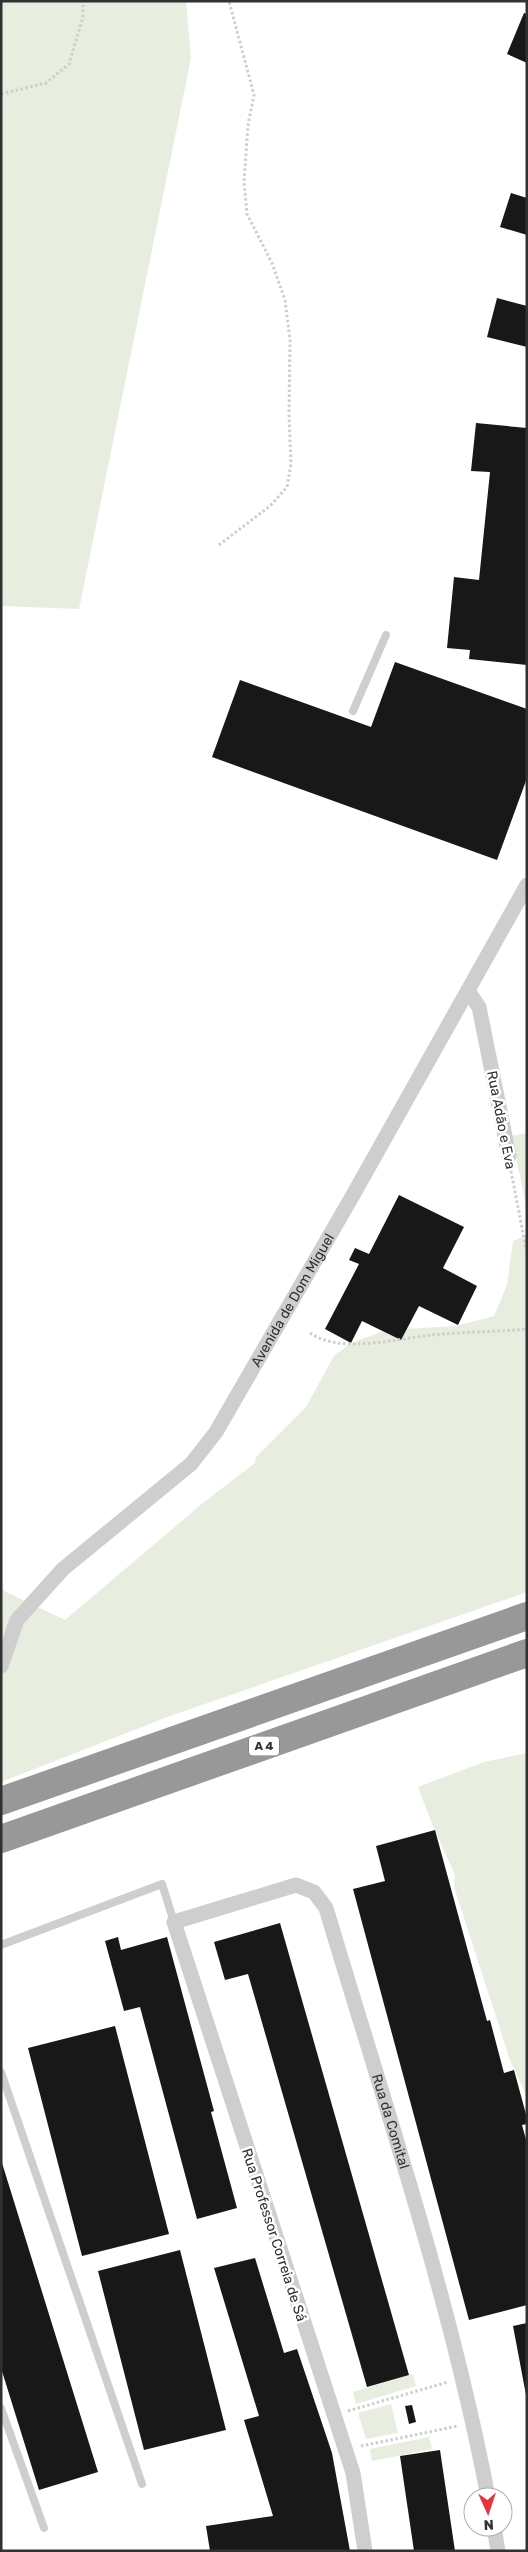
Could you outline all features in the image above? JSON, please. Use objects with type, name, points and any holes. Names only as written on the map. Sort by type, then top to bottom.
[{"type":"highway","points":[[1,1801],[527,1616]]},
{"type":"highway","name":"A 4","points":[[1,1840],[527,1653]]},
{"type":"street","name":"Avenida de Dom Miguel","points":[[1,1666],[17,1620],[46,1587],[63,1569],[191,1464],[216,1432],[527,885]]},
{"type":"street","name":"Rua Adão e Eva","points":[[468,990],[479,1007],[509,1156]]},
{"type":"street","name":"Rua da Comital","points":[[174,1922],[296,1885],[314,1892],[326,1908],[448,2315],[474,2423],[486,2487]]},
{"type":"street","name":"Rua Professor Correia de Sá","points":[[174,1922],[353,2474],[365,2551]]},
{"type":"street","points":[[496,2537],[498,2551]]},
{"type":"lane","points":[[353,711],[386,635]]},
{"type":"lane","points":[[1,1945],[162,1884],[174,1922]]},
{"type":"lane","points":[[1,2072],[142,2484]]},
{"type":"lane","points":[[1,2408],[44,2528]]},
{"type":"path","points":[[1,94],[46,83],[69,64],[84,16],[83,1]]},
{"type":"path","points":[[219,545],[270,506],[287,487],[292,464],[289,414],[290,340],[284,300],[275,272],[247,214],[244,182],[248,125],[254,95],[229,1]]},
{"type":"path","name":"Rua Adão e Eva","points":[[509,1156],[527,1254]]},
{"type":"path","points":[[310,1333],[321,1340],[359,1344],[431,1335],[527,1329]]},
{"type":"path","points":[[333,2415],[463,2378]]},
{"type":"path","points":[[345,2449],[474,2423]]},
{"type":"green space","points":[[1,1],[186,1],[191,58],[79,609],[1,606]]},
{"type":"green space","points":[[527,1133],[527,1211],[512,1136]]},
{"type":"green space","points":[[527,1235],[527,1592],[170,1716],[1,1782],[1,1583],[4,1591],[65,1620],[204,1502],[255,1463],[256,1457],[306,1407],[334,1356],[349,1344],[386,1330],[456,1326],[494,1316],[507,1285],[513,1241]]},
{"type":"green space","points":[[527,1753],[527,2097],[510,2060],[454,1887],[455,1875],[418,1787],[484,1762]]},
{"type":"green space","points":[[413,2374],[416,2386],[356,2404],[353,2392]]},
{"type":"green space","points":[[391,2404],[398,2433],[366,2439],[358,2413]]},
{"type":"green space","points":[[429,2437],[432,2449],[372,2461],[370,2449]]},
{"type":"building","points":[[524,13],[527,14],[527,63],[507,54]]},
{"type":"building","points":[[511,193],[527,198],[527,235],[500,227]]},
{"type":"building","points":[[497,298],[527,306],[527,347],[487,337]]},
{"type":"building","points":[[476,423],[527,428],[527,665],[469,659],[470,650],[447,648],[454,577],[479,580],[490,472],[471,471]]},
{"type":"building","points":[[395,662],[527,709],[527,778],[497,860],[212,757],[240,680],[371,727]]},
{"type":"building","points":[[399,1195],[464,1227],[443,1268],[477,1286],[458,1325],[419,1306],[401,1340],[362,1321],[351,1343],[325,1329],[359,1264],[349,1260],[355,1248],[369,1254]]},
{"type":"building","points":[[435,1830],[487,2021],[490,2020],[504,2073],[514,2070],[527,2118],[527,2124],[522,2125],[527,2143],[527,2305],[469,2320],[353,1889],[385,1881],[376,1846]]},
{"type":"building","points":[[280,1923],[409,2375],[367,2387],[248,1974],[225,1980],[214,1942]]},
{"type":"building","points":[[118,1937],[121,1950],[167,1937],[214,2111],[211,2112],[237,2208],[197,2219],[140,2007],[124,2011],[105,1941]]},
{"type":"building","points":[[115,2026],[169,2234],[82,2256],[28,2048]]},
{"type":"building","points":[[2,2163],[98,2472],[39,2490],[1,2368]]},
{"type":"building","points":[[180,2250],[226,2430],[144,2450],[98,2271]]},
{"type":"building","points":[[255,2258],[284,2353],[297,2349],[332,2453],[350,2551],[210,2551],[206,2526],[273,2516],[244,2420],[259,2416],[214,2268]]},
{"type":"building","points":[[527,2323],[527,2395],[526,2395],[513,2326]]},
{"type":"building","points":[[412,2405],[416,2422],[409,2424],[405,2406]]},
{"type":"building","points":[[440,2450],[455,2551],[414,2551],[400,2456]]}]
